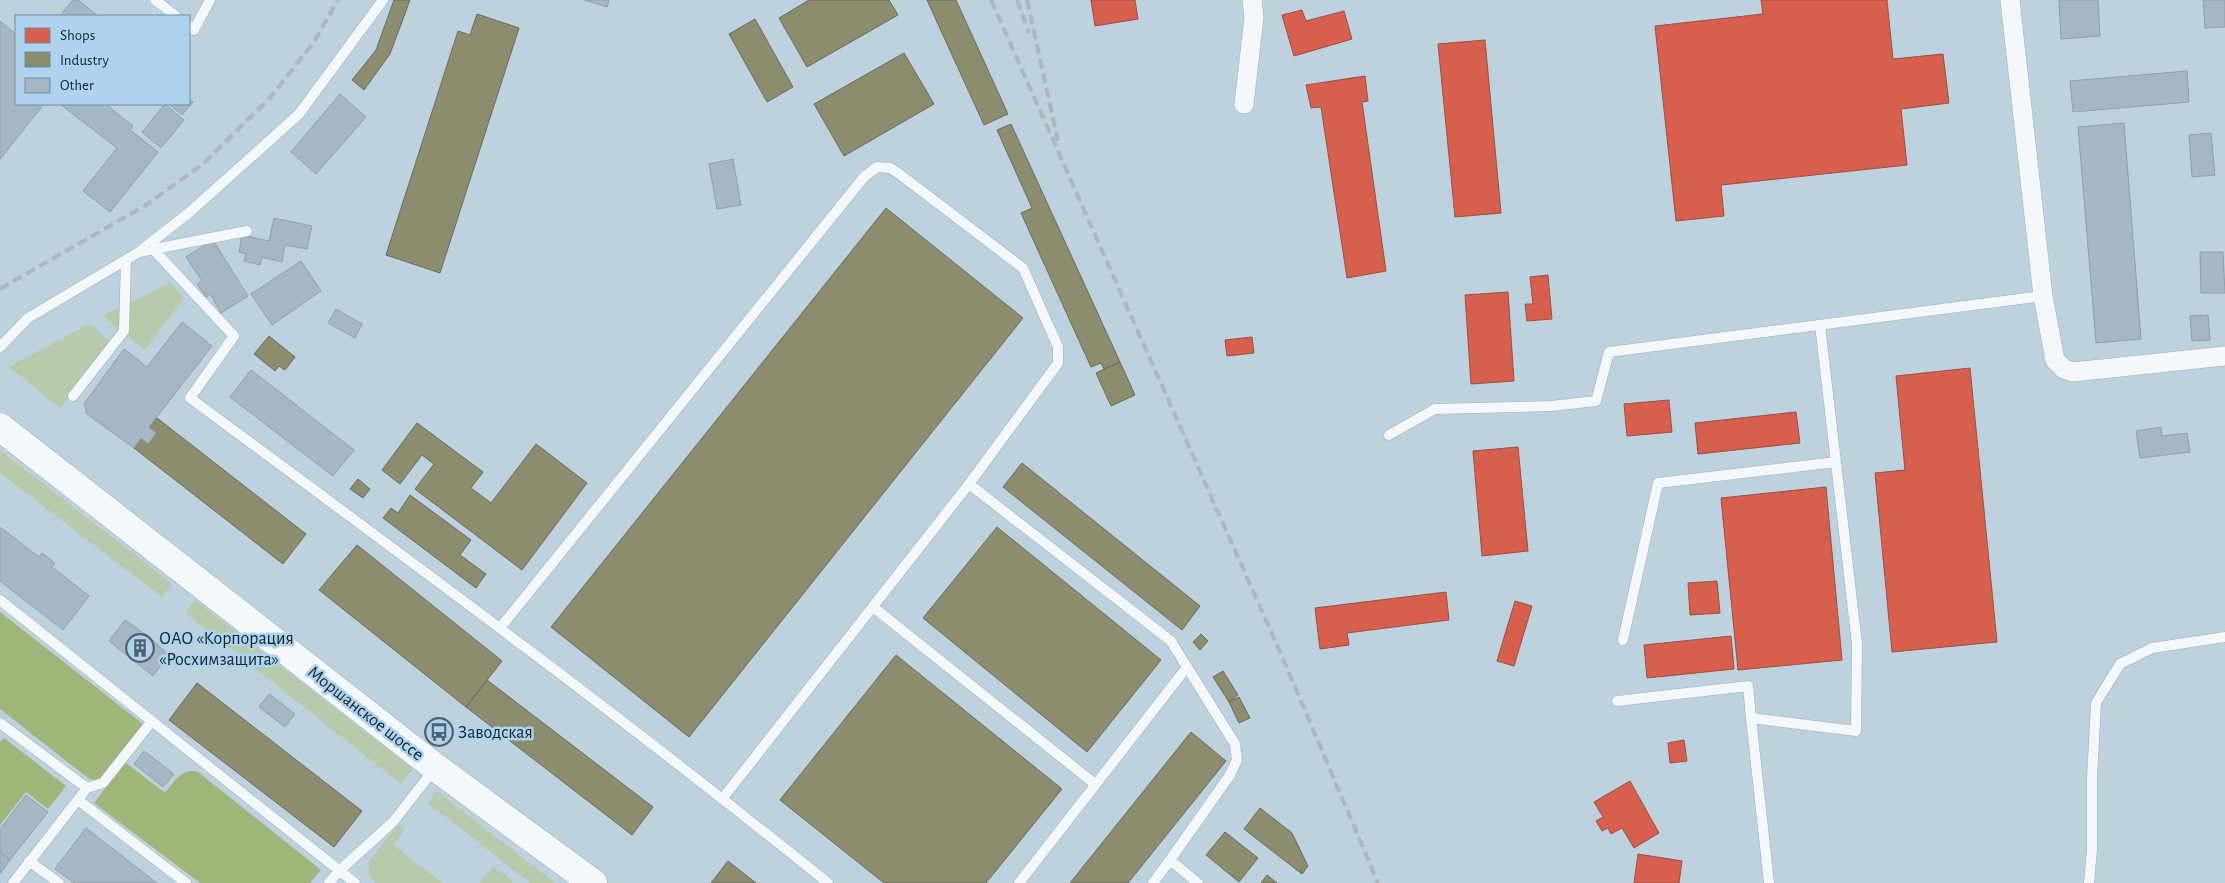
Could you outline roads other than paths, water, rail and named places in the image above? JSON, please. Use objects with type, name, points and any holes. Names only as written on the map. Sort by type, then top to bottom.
[{"type":"main road","name":"Моршанское шоссе","points":[[0,427],[435,767],[593,883]]},
{"type":"street","points":[[1244,104],[1254,17],[1252,0]]},
{"type":"street","points":[[2010,0],[2043,296],[2055,360],[2064,369],[2074,372],[2225,356]]},
{"type":"lane","points":[[155,0],[175,15]]},
{"type":"lane","points":[[190,27],[194,30],[210,0]]},
{"type":"lane","points":[[0,346],[28,318],[139,252],[191,211],[299,114],[383,0]]},
{"type":"lane","points":[[500,628],[864,177],[877,167],[890,168],[1023,268],[1058,347],[1058,363],[969,484],[723,798]]},
{"type":"lane","points":[[139,252],[247,230]]},
{"type":"lane","points":[[154,250],[234,336],[190,398],[500,628],[723,798],[828,883]]},
{"type":"lane","points":[[73,396],[124,331],[126,260]]},
{"type":"lane","points":[[1389,435],[1435,408],[1551,406],[1596,401],[1609,352],[2043,296]]},
{"type":"lane","points":[[1751,718],[1856,731],[1857,644],[1820,325]]},
{"type":"lane","points":[[1623,640],[1658,483],[1836,462]]},
{"type":"lane","points":[[969,484],[1171,641],[1235,744],[1238,755],[1230,775],[1153,883]]},
{"type":"lane","points":[[0,600],[355,883]]},
{"type":"lane","points":[[873,607],[1095,784]]},
{"type":"lane","points":[[2089,883],[2092,849],[2092,778],[2096,703],[2120,664],[2152,648],[2225,637]]},
{"type":"lane","points":[[1019,883],[1187,667]]},
{"type":"lane","points":[[1617,701],[1748,686],[1769,883]]},
{"type":"lane","points":[[13,883],[87,788],[103,783],[152,721]]},
{"type":"lane","points":[[0,722],[87,788]]},
{"type":"lane","points":[[329,883],[339,871],[392,822],[435,767]]},
{"type":"lane","points":[[78,800],[186,883]]},
{"type":"lane","points":[[1170,860],[1198,883]]},
{"type":"lane","points":[[29,861],[59,883]]},
{"type":"railway","points":[[0,289],[146,205],[203,164],[269,99],[314,42],[338,0]]},
{"type":"railway","points":[[991,0],[1284,661],[1378,883]]},
{"type":"railway","points":[[1017,0],[1029,33]]},
{"type":"railway","points":[[1027,0],[1058,141]]},
{"type":"place","name":"ОАО «Корпорация «Росхимзащита»","points":[[140,648]]},
{"type":"place","name":"Заводская","points":[[439,732]]}]
